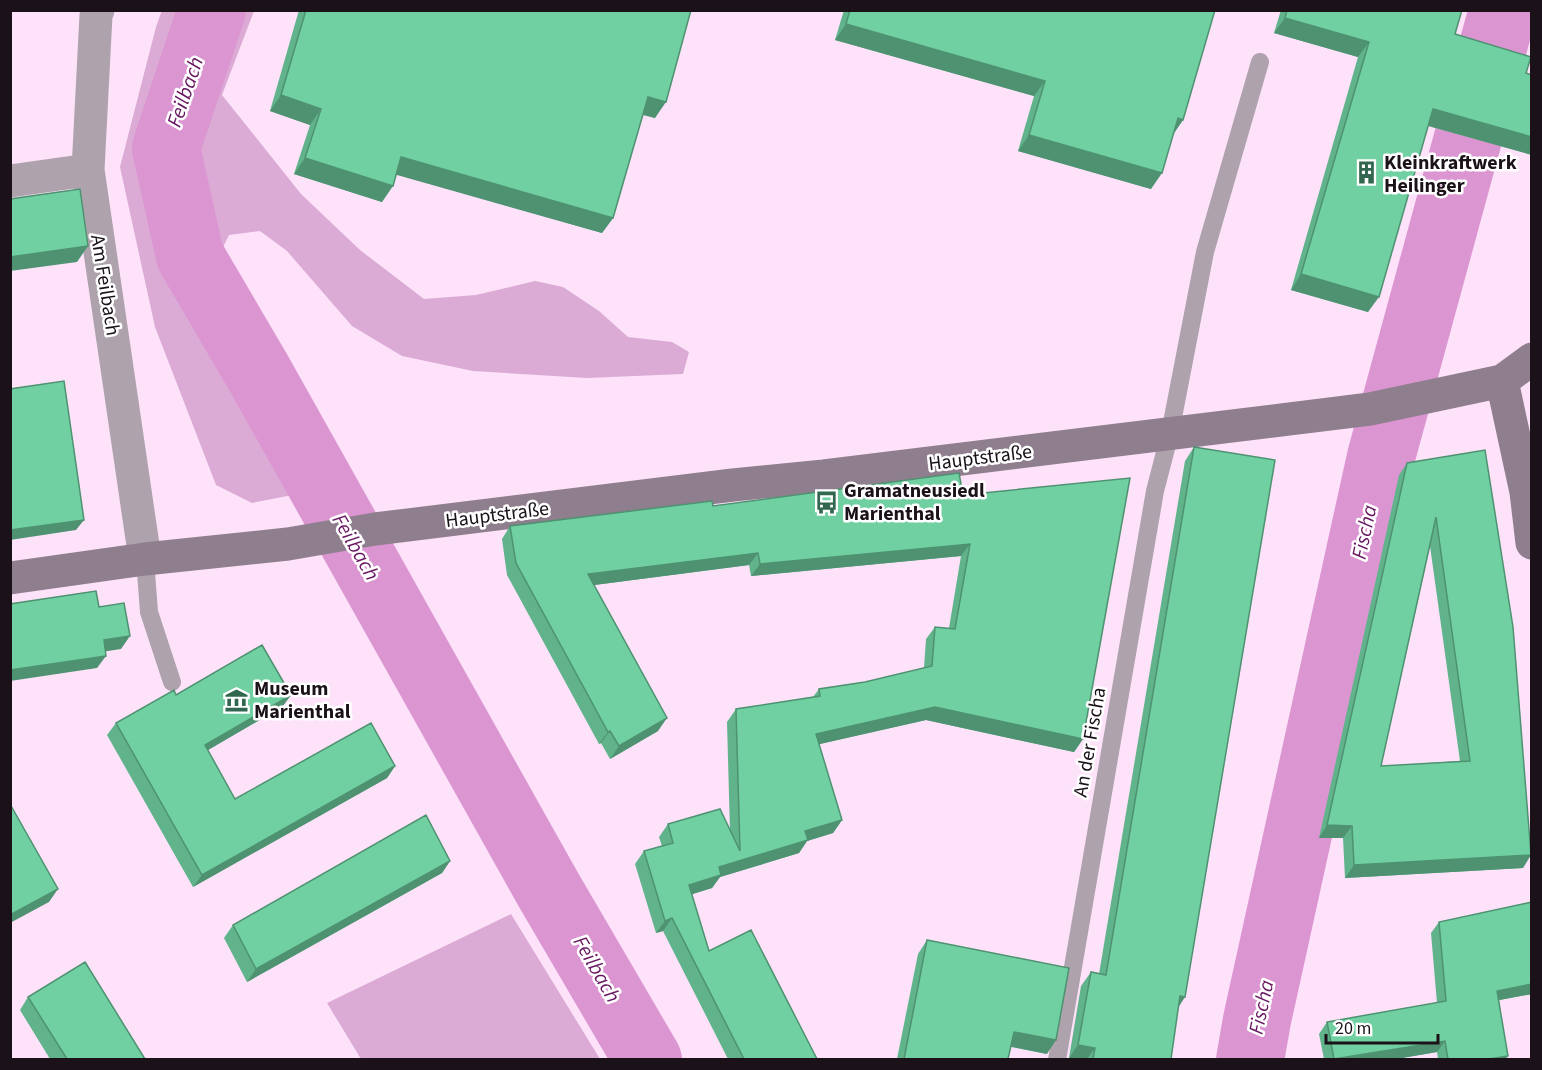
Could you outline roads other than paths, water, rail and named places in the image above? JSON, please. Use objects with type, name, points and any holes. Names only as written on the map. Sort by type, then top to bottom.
[{"type":"main road","points":[[1532,360],[1502,381],[1526,492],[1532,543]]},
{"type":"main road","name":"Hauptstraße","points":[[145,559],[288,544],[375,529],[1370,409],[1502,381]]},
{"type":"main road","points":[[10,578],[145,559]]},
{"type":"street","name":"Am Feilbach","points":[[89,12],[88,170],[145,559]]},
{"type":"street","points":[[10,181],[88,170]]},
{"type":"lane","name":"An der Fischa","points":[[1057,1059],[1155,491],[1170,433],[1206,252],[1260,62]]},
{"type":"lane","points":[[145,559],[149,612],[172,682]]},
{"type":"waterway","name":"Feilbach","points":[[212,10],[166,148],[190,256],[258,372],[548,889],[648,1060]]},
{"type":"waterway","name":"Fischa","points":[[1250,1060],[1381,457],[1503,10]]},
{"type":"place","name":"Kleinkraftwerk Heilinger","points":[[1366,173]]},
{"type":"place","name":"Gramatneusiedl Marienthal","points":[[826,502]]},
{"type":"place","name":"Museum Marienthal","points":[[236,700]]}]
